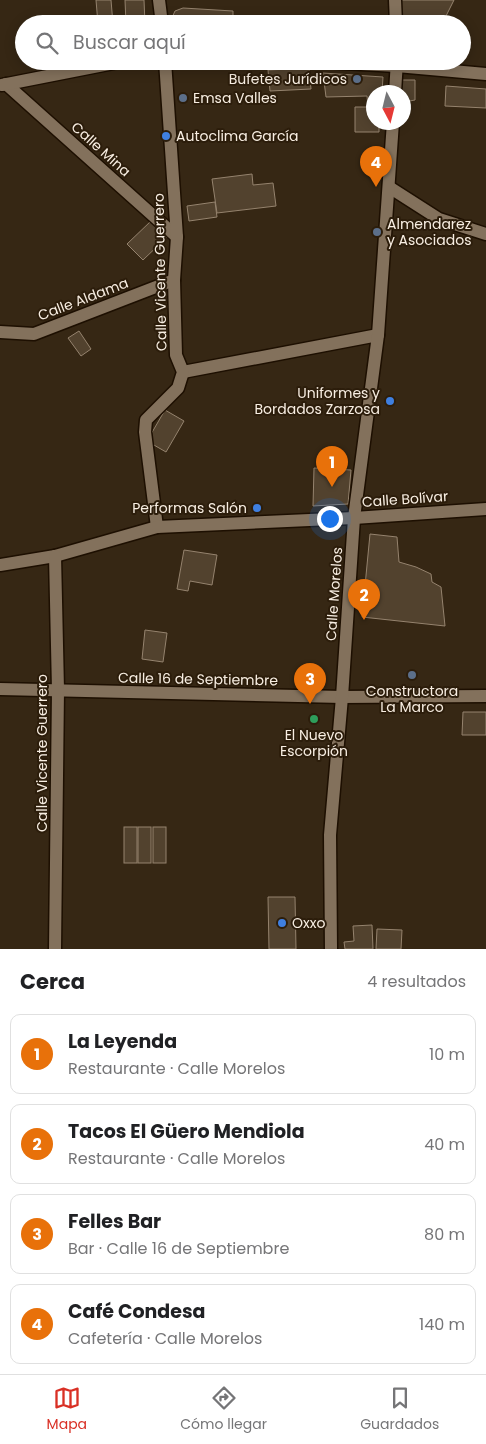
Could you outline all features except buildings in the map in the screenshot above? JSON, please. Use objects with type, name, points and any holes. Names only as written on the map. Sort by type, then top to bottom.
[{"type":"street","points":[[159,0],[161,15]]},
{"type":"street","points":[[395,0],[396,15]]},
{"type":"street","points":[[3,85],[79,70]]},
{"type":"street","name":"Calle Vicente Guerrero","points":[[166,70],[177,237],[174,280],[176,355],[183,372]]},
{"type":"street","points":[[396,85],[397,70]]},
{"type":"street","points":[[450,70],[486,74]]},
{"type":"street","name":"Calle Mina","points":[[3,85],[177,237]]},
{"type":"street","name":"Calle Morelos","points":[[331,949],[330,835],[342,697],[354,518],[378,335],[392,130]]},
{"type":"street","points":[[388,188],[439,219],[486,234]]},
{"type":"street","name":"Calle Aldama","points":[[0,332],[34,334],[174,280]]},
{"type":"street","points":[[157,527],[145,432],[146,420],[178,388],[183,372],[378,335]]},
{"type":"street","name":"Calle Bolívar","points":[[0,564],[55,556],[157,527],[354,518],[486,509]]},
{"type":"street","name":"Calle Vicente Guerrero","points":[[55,556],[58,690],[55,949]]},
{"type":"street","name":"Calle 16 de Septiembre","points":[[0,689],[342,697],[486,696]]},
{"type":"place","name":"Bufetes Jurídicos","points":[[357,79]]},
{"type":"place","name":"Emsa Valles","points":[[183,98]]},
{"type":"place","name":"Autoclima García","points":[[166,136]]},
{"type":"place","name":"Café Condesa","points":[[376,187]]},
{"type":"place","name":"Almendarez y Asociados","points":[[377,232]]},
{"type":"place","name":"Uniformes y Bordados Zarzosa","points":[[390,401]]},
{"type":"place","name":"La Leyenda","points":[[332,487]]},
{"type":"place","name":"Performas Salón","points":[[257,508]]},
{"type":"place","name":"Tacos El Güero Mendiola","points":[[364,620]]},
{"type":"place","name":"Constructora La Marco","points":[[412,675]]},
{"type":"place","name":"Felles Bar","points":[[310,704]]},
{"type":"place","name":"El Nuevo Escorpión","points":[[314,719]]},
{"type":"place","name":"Oxxo","points":[[282,923]]}]
